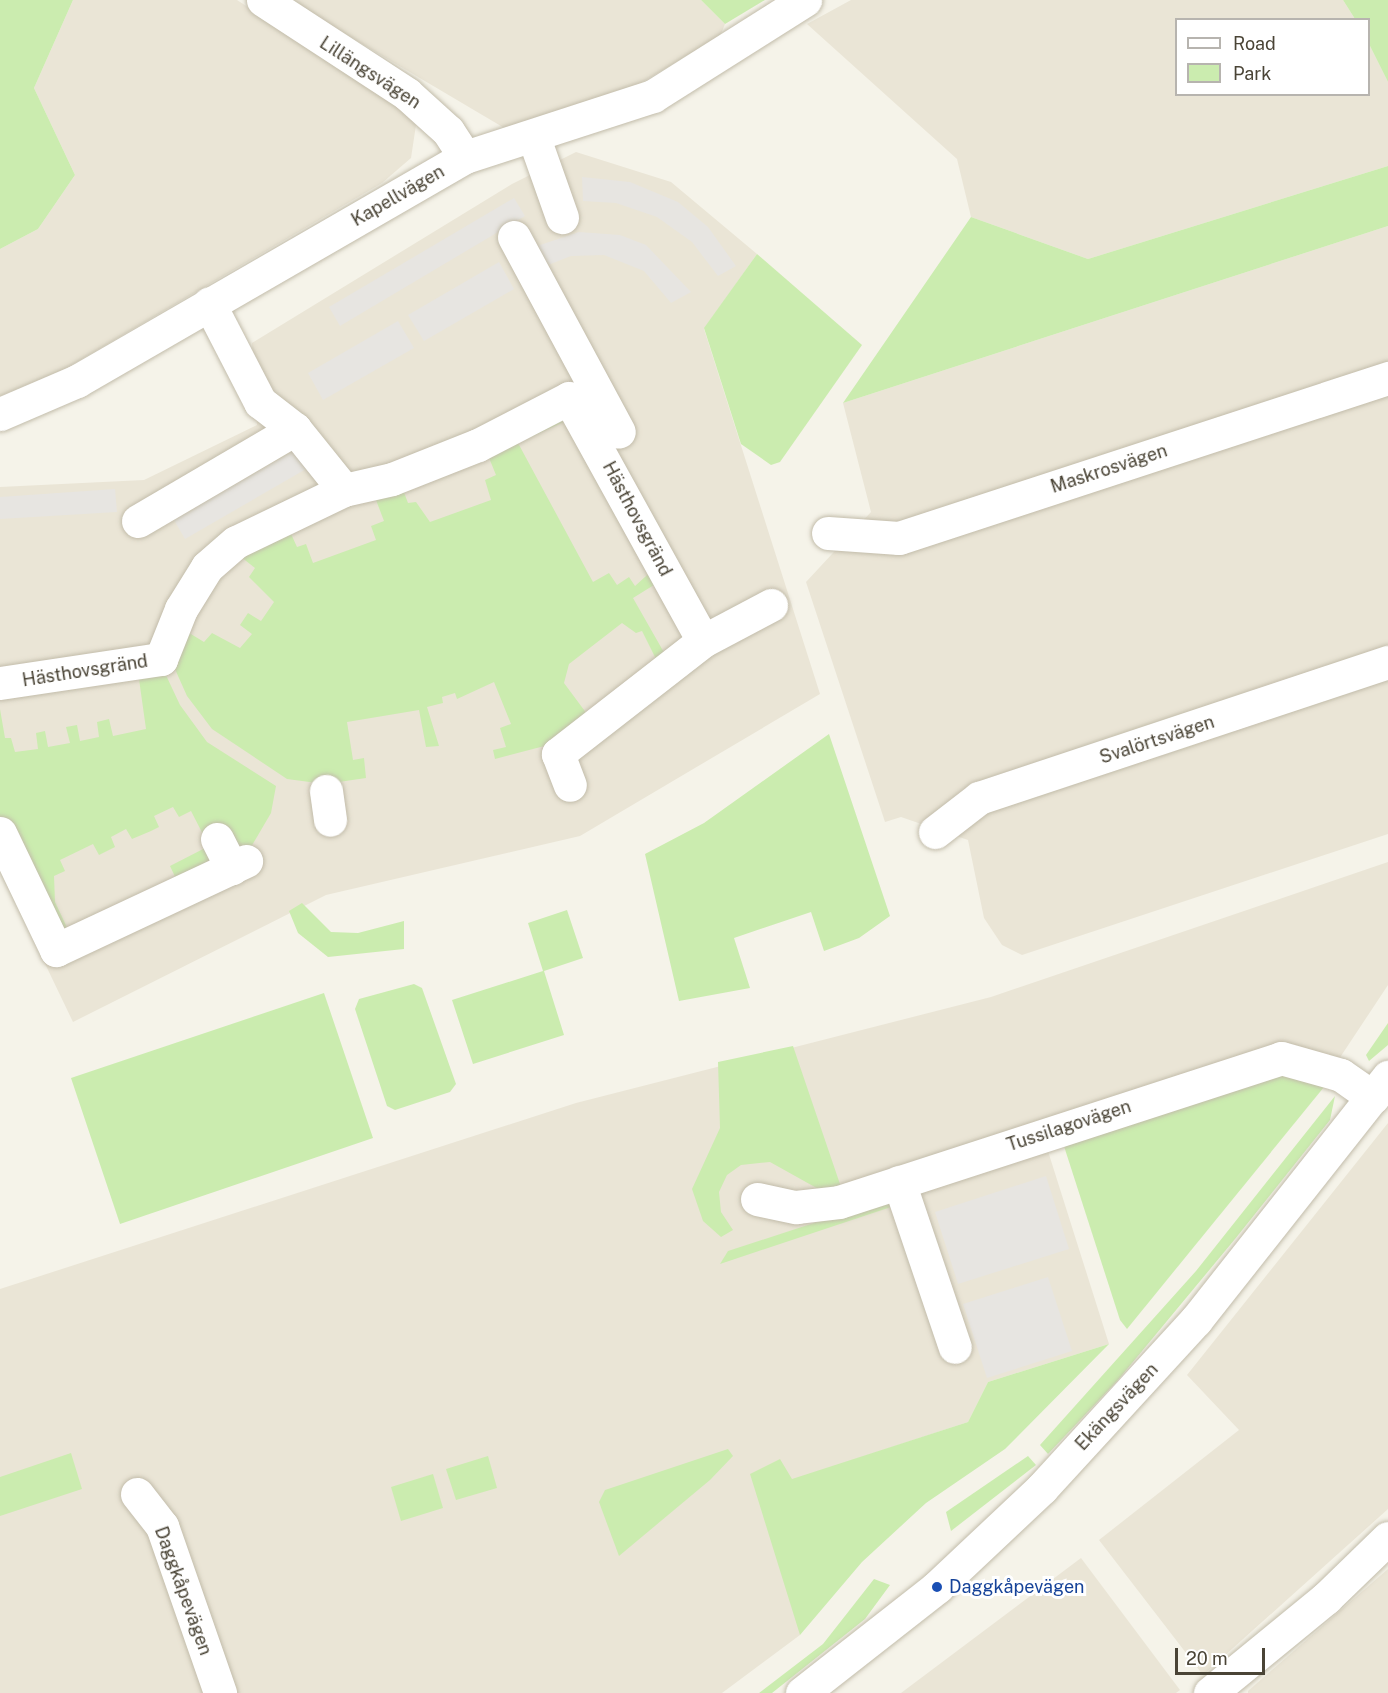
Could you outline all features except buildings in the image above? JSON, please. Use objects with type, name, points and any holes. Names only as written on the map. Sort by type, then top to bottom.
[{"type":"street","name":"Lillängsvägen","points":[[263,0],[407,94],[448,131],[465,157]]},
{"type":"street","name":"Kapellvägen","points":[[0,414],[77,381],[465,157],[534,138],[653,96],[805,0]]},
{"type":"street","points":[[534,138],[562,217]]},
{"type":"street","name":"Hästhovsgränd","points":[[514,237],[578,387],[703,641]]},
{"type":"street","points":[[209,303],[260,402],[295,429],[344,490]]},
{"type":"street","name":"Maskrosvägen","points":[[828,533],[899,538],[1388,378]]},
{"type":"street","name":"Hästhovsgränd","points":[[578,387],[619,432]]},
{"type":"street","name":"Hästhovsgränd","points":[[0,683],[161,659],[181,609],[207,567],[270,522],[344,490],[392,479],[478,445],[578,387]]},
{"type":"street","points":[[138,521],[295,429]]},
{"type":"street","points":[[570,785],[558,754],[703,641],[771,605]]},
{"type":"street","name":"Svalörtsvägen","points":[[935,832],[979,798],[1388,663]]},
{"type":"street","points":[[0,833],[56,950],[239,864],[217,839]]},
{"type":"street","name":"Tussilagovägen","points":[[757,1199],[796,1207],[818,1205],[900,1182],[1281,1058],[1381,1087]]},
{"type":"street","name":"Ekängsvägen","points":[[802,1693],[937,1587],[1042,1488],[1196,1320],[1381,1087]]},
{"type":"street","points":[[900,1182],[955,1347]]},
{"type":"street","name":"Daggkåpevägen","points":[[137,1494],[162,1526],[220,1693]]},
{"type":"street","points":[[1210,1693],[1326,1598],[1388,1538]]},
{"type":"shaded area","points":[[73,0],[237,0],[398,105],[416,125],[411,158],[382,183],[63,370],[0,396],[0,249],[38,229],[75,175],[34,88]]},
{"type":"shaded area","points":[[288,0],[701,0],[725,24],[720,36],[629,90],[506,129]]},
{"type":"shaded area","points":[[851,0],[1343,0],[1354,18],[1175,18],[1175,96],[1370,96],[1370,46],[1388,82],[1388,166],[1088,259],[971,217],[957,159],[807,24]]},
{"type":"shaded area","points":[[576,152],[671,182],[757,254],[704,329],[820,694],[580,836],[326,895],[73,1022],[0,870],[0,487],[144,480],[257,425],[252,343],[512,184]]},
{"type":"shaded area","points":[[582,177],[630,182],[678,202],[708,227],[736,266],[718,276],[692,242],[657,217],[616,203],[583,201]]},
{"type":"shaded area","points":[[514,198],[525,216],[340,326],[329,307]]},
{"type":"shaded area","points":[[1388,226],[1388,834],[1022,955],[1002,945],[984,918],[968,840],[901,817],[885,822],[806,582],[871,512],[843,403]]},
{"type":"shaded area","points":[[579,232],[620,235],[646,245],[691,292],[671,303],[644,271],[604,255],[571,256],[548,265],[537,246]]},
{"type":"shaded area","points":[[499,262],[514,289],[424,341],[408,315]]},
{"type":"shaded area","points":[[398,321],[414,348],[323,400],[308,373]]},
{"type":"shaded area","points":[[302,446],[313,465],[185,539],[174,520]]},
{"type":"shaded area","points":[[115,489],[117,512],[0,519],[0,497]]},
{"type":"shaded area","points":[[1388,862],[1388,985],[1337,1062],[1047,1148],[1109,1344],[988,1382],[968,1422],[792,1480],[800,1635],[722,1693],[0,1693],[0,1289],[576,1103],[991,997]]},
{"type":"shaded area","points":[[1388,1123],[1388,1509],[1203,1675],[1099,1540],[1239,1430],[1187,1375]]},
{"type":"shaded area","points":[[1046,1176],[1069,1249],[958,1284],[935,1212]]},
{"type":"shaded area","points":[[1048,1277],[1072,1351],[987,1378],[963,1304]]},
{"type":"shaded area","points":[[1081,1558],[1180,1690],[1176,1693],[901,1693]]},
{"type":"shaded area","points":[[1388,1569],[1388,1693],[1248,1693],[1248,1691]]},
{"type":"green space","points":[[0,0],[73,0],[34,88],[75,175],[38,229],[0,249]]},
{"type":"green space","points":[[701,0],[765,0],[725,24]]},
{"type":"green space","points":[[1343,0],[1388,0],[1388,82],[1370,46],[1370,18],[1354,18]]},
{"type":"green space","points":[[1388,166],[1388,226],[843,403],[971,217],[1088,259]]},
{"type":"green space","points":[[757,254],[862,345],[780,462],[771,465],[741,444],[704,328]]},
{"type":"green space","points":[[549,417],[568,420],[518,443],[593,582],[609,573],[617,585],[629,577],[635,586],[655,568],[662,580],[633,598],[670,663],[656,659],[642,631],[636,633],[622,623],[569,664],[564,683],[587,714],[556,743],[495,759],[493,750],[506,747],[500,728],[511,724],[494,682],[457,699],[455,693],[442,697],[443,703],[427,707],[439,746],[426,747],[419,710],[347,722],[353,760],[364,758],[366,778],[325,784],[287,779],[212,729],[187,696],[170,658],[181,628],[204,642],[212,633],[240,648],[252,634],[240,625],[248,613],[261,621],[274,602],[249,577],[255,568],[236,553],[286,523],[297,547],[306,544],[313,563],[376,540],[371,526],[384,521],[373,492],[400,482],[408,503],[416,502],[430,522],[491,500],[485,480],[496,475],[485,448]]},
{"type":"green space","points":[[164,671],[180,705],[207,742],[276,786],[271,813],[251,847],[215,862],[180,887],[170,866],[209,846],[191,811],[179,817],[173,807],[154,816],[159,827],[151,831],[132,839],[126,829],[111,837],[115,847],[99,855],[93,844],[60,860],[65,871],[54,876],[55,902],[71,936],[54,929],[0,816],[0,709],[5,738],[11,738],[15,752],[38,749],[36,733],[45,731],[48,747],[70,743],[66,727],[77,725],[80,741],[99,737],[97,722],[109,719],[113,736],[146,729],[138,672]]},
{"type":"green space","points":[[829,734],[890,916],[859,938],[824,951],[811,912],[734,938],[750,988],[679,1001],[645,854],[704,823]]},
{"type":"green space","points":[[302,903],[331,932],[358,933],[404,921],[404,949],[328,957],[298,933],[289,911]]},
{"type":"green space","points":[[567,910],[583,958],[544,971],[564,1035],[473,1064],[452,1000],[543,971],[528,923]]},
{"type":"green space","points":[[414,984],[422,988],[456,1084],[450,1092],[395,1110],[387,1106],[355,1009],[359,999]]},
{"type":"green space","points":[[324,993],[373,1138],[120,1224],[71,1078]]},
{"type":"green space","points":[[1388,1023],[1388,1045],[1369,1061],[1366,1055]]},
{"type":"green space","points":[[793,1046],[842,1190],[822,1191],[770,1162],[741,1165],[727,1175],[719,1192],[721,1212],[733,1230],[721,1237],[703,1221],[692,1189],[720,1128],[718,1062]]},
{"type":"green space","points":[[1282,1070],[1324,1087],[1127,1329],[1120,1320],[1062,1140]]},
{"type":"green space","points":[[1335,1096],[1330,1120],[1235,1239],[1118,1380],[1048,1454],[1040,1445],[1196,1271]]},
{"type":"green space","points":[[890,1198],[897,1205],[720,1264],[728,1251]]},
{"type":"green space","points":[[1109,1344],[1005,1449],[926,1503],[862,1562],[800,1635],[750,1474],[780,1459],[792,1479],[968,1422],[988,1382]]},
{"type":"green space","points":[[728,1449],[733,1456],[710,1480],[619,1556],[599,1502],[605,1490]]},
{"type":"green space","points":[[71,1453],[82,1489],[0,1516],[0,1477]]},
{"type":"green space","points":[[488,1456],[497,1488],[456,1500],[446,1469]]},
{"type":"green space","points":[[1028,1456],[1036,1465],[951,1531],[946,1512]]},
{"type":"green space","points":[[433,1474],[443,1508],[401,1521],[391,1487]]},
{"type":"green space","points":[[874,1579],[890,1585],[865,1619],[772,1693],[759,1693],[823,1644]]},
{"type":"place","name":"Daggkåpevägen","points":[[937,1587]]}]
